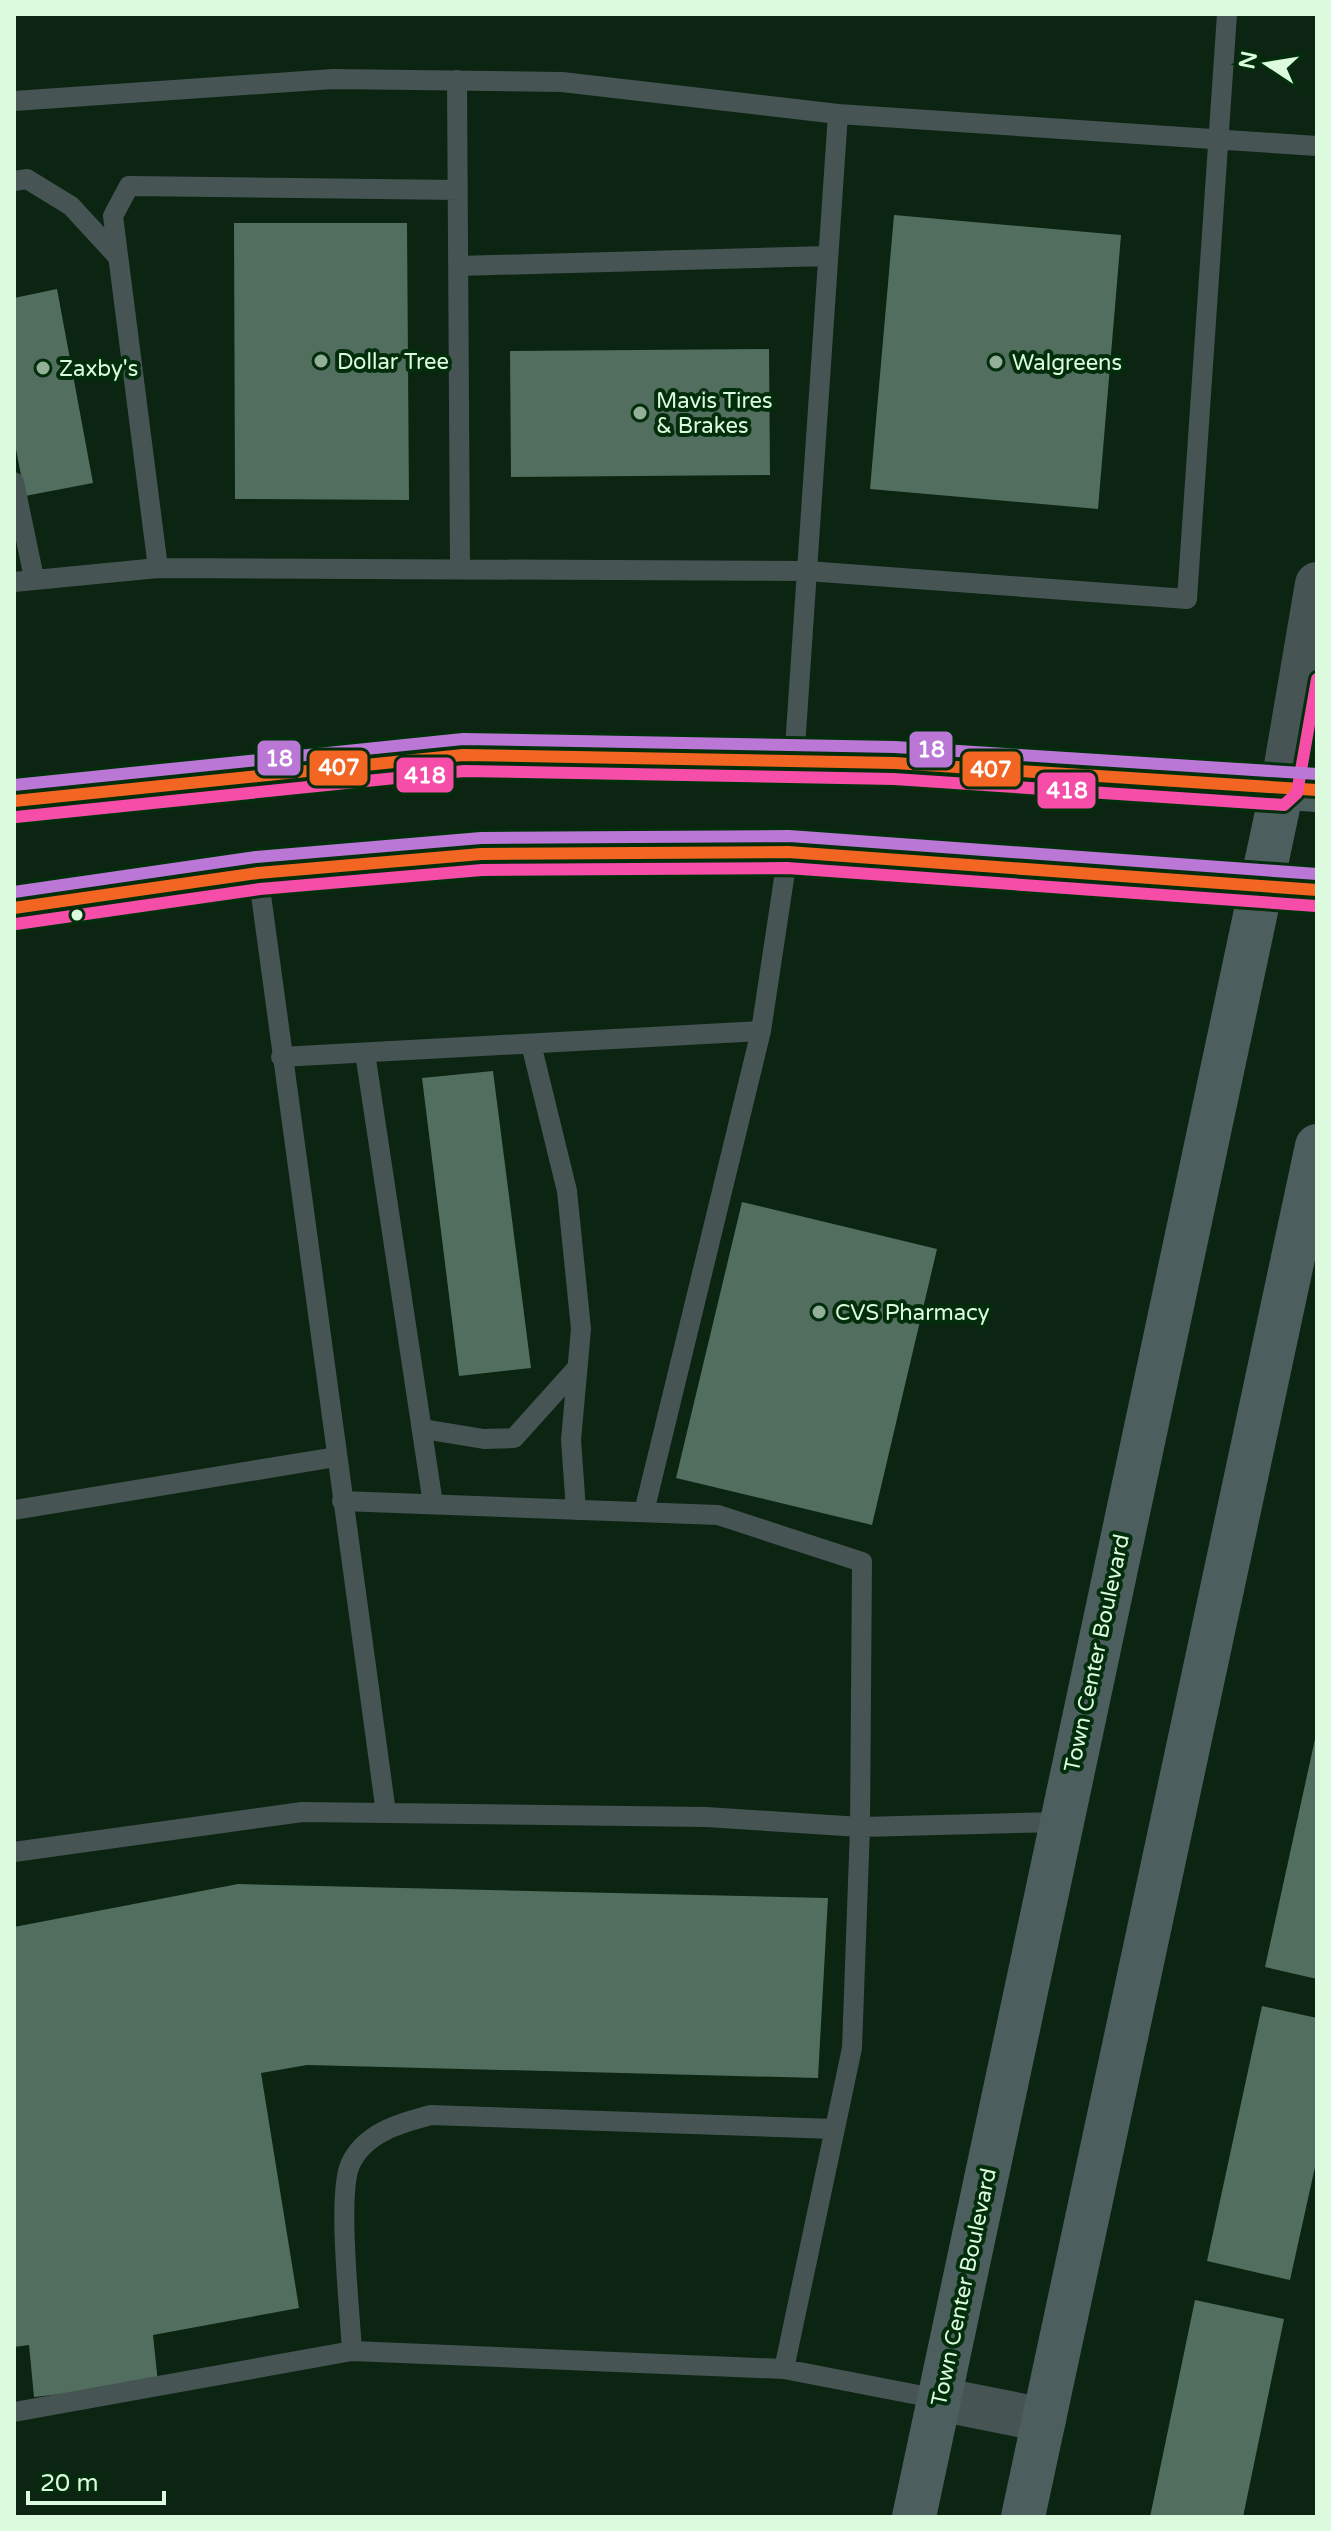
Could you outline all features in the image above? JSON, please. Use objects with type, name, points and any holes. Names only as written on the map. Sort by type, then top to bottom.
[{"type":"main road","points":[[14,801],[463,755],[895,763],[1300,789]]},
{"type":"main road","name":"Town Center Boulevard","points":[[914,2517],[1260,884],[1300,789]]},
{"type":"main road","points":[[14,908],[258,873],[481,854],[788,852],[907,864],[1317,890]]},
{"type":"main road","points":[[1023,2517],[1317,1146]]},
{"type":"street","points":[[1300,789],[1317,584]]},
{"type":"street","points":[[939,2399],[1044,2420]]},
{"type":"lane","points":[[14,482],[24,580],[158,568],[807,571],[1187,599],[1227,14]]},
{"type":"lane","points":[[14,101],[333,79],[562,82],[838,114],[1317,146]]},
{"type":"lane","points":[[457,80],[460,569]]},
{"type":"lane","points":[[794,762],[838,114]]},
{"type":"lane","points":[[14,181],[27,179],[71,206],[118,257]]},
{"type":"lane","points":[[158,568],[113,216],[129,186],[458,190]]},
{"type":"lane","points":[[458,266],[828,256]]},
{"type":"lane","points":[[644,1512],[761,1031],[788,852]]},
{"type":"lane","points":[[258,873],[386,1813]]},
{"type":"lane","points":[[281,1057],[761,1031]]},
{"type":"lane","points":[[531,1044],[567,1191],[581,1329],[571,1440],[576,1510]]},
{"type":"lane","points":[[365,1053],[433,1504]]},
{"type":"lane","points":[[423,1429],[484,1439],[514,1438],[577,1368]]},
{"type":"lane","points":[[14,1510],[336,1457]]},
{"type":"lane","points":[[342,1501],[718,1515],[862,1562],[860,1827],[852,2048],[784,2369]]},
{"type":"lane","points":[[14,1852],[302,1812],[706,1817],[860,1827],[1060,1822]]},
{"type":"lane","points":[[352,2351],[344,2198],[350,2165],[372,2137],[397,2124],[431,2115],[834,2129]]},
{"type":"lane","points":[[14,2412],[352,2351],[784,2369],[939,2399]]},
{"type":"building","name":"Walgreens","points":[[894,215],[1121,235],[1098,509],[870,489]]},
{"type":"building","name":"Dollar Tree","points":[[234,223],[407,223],[409,500],[235,499]]},
{"type":"building","name":"Zaxby's","points":[[57,289],[93,483],[25,496],[14,439],[14,298]]},
{"type":"building","name":"Mavis Tires & Brakes","points":[[769,349],[770,475],[511,477],[510,351]]},
{"type":"building","points":[[493,1071],[531,1368],[459,1376],[422,1078]]},
{"type":"building","name":"CVS Pharmacy","points":[[742,1202],[937,1249],[872,1525],[676,1478]]},
{"type":"building","points":[[1317,1730],[1317,1979],[1265,1967]]},
{"type":"building","points":[[238,1884],[828,1898],[818,2078],[307,2065],[261,2073],[299,2308],[153,2335],[158,2383],[34,2397],[29,2345],[14,2347],[14,1927]]},
{"type":"building","points":[[1262,2006],[1317,2018],[1317,2158],[1290,2280],[1207,2261]]},
{"type":"building","points":[[1195,2300],[1284,2319],[1243,2517],[1150,2517]]},
{"type":"transit line","name":"418","points":[[16,817],[464,771],[894,779],[1284,805],[1297,793],[1317,679]]},
{"type":"transit line","name":"18","points":[[14,785],[463,739],[895,747],[1317,774]]},
{"type":"transit line","name":"407","points":[[14,801],[463,755],[895,763],[1317,790]]},
{"type":"transit line","name":"18","points":[[14,892],[256,857],[481,838],[789,836],[1317,874]]},
{"type":"transit line","name":"407","points":[[14,908],[258,873],[481,854],[788,852],[1317,890]]},
{"type":"transit line","name":"418","points":[[16,924],[260,889],[482,870],[787,868],[1316,906]]},
{"type":"place","name":"Dollar Tree","points":[[321,361]]},
{"type":"place","name":"Walgreens","points":[[996,362]]},
{"type":"place","name":"Zaxby's","points":[[43,368]]},
{"type":"place","name":"Mavis Tires & Brakes","points":[[640,413]]},
{"type":"place","name":"CVS Pharmacy","points":[[819,1312]]}]
